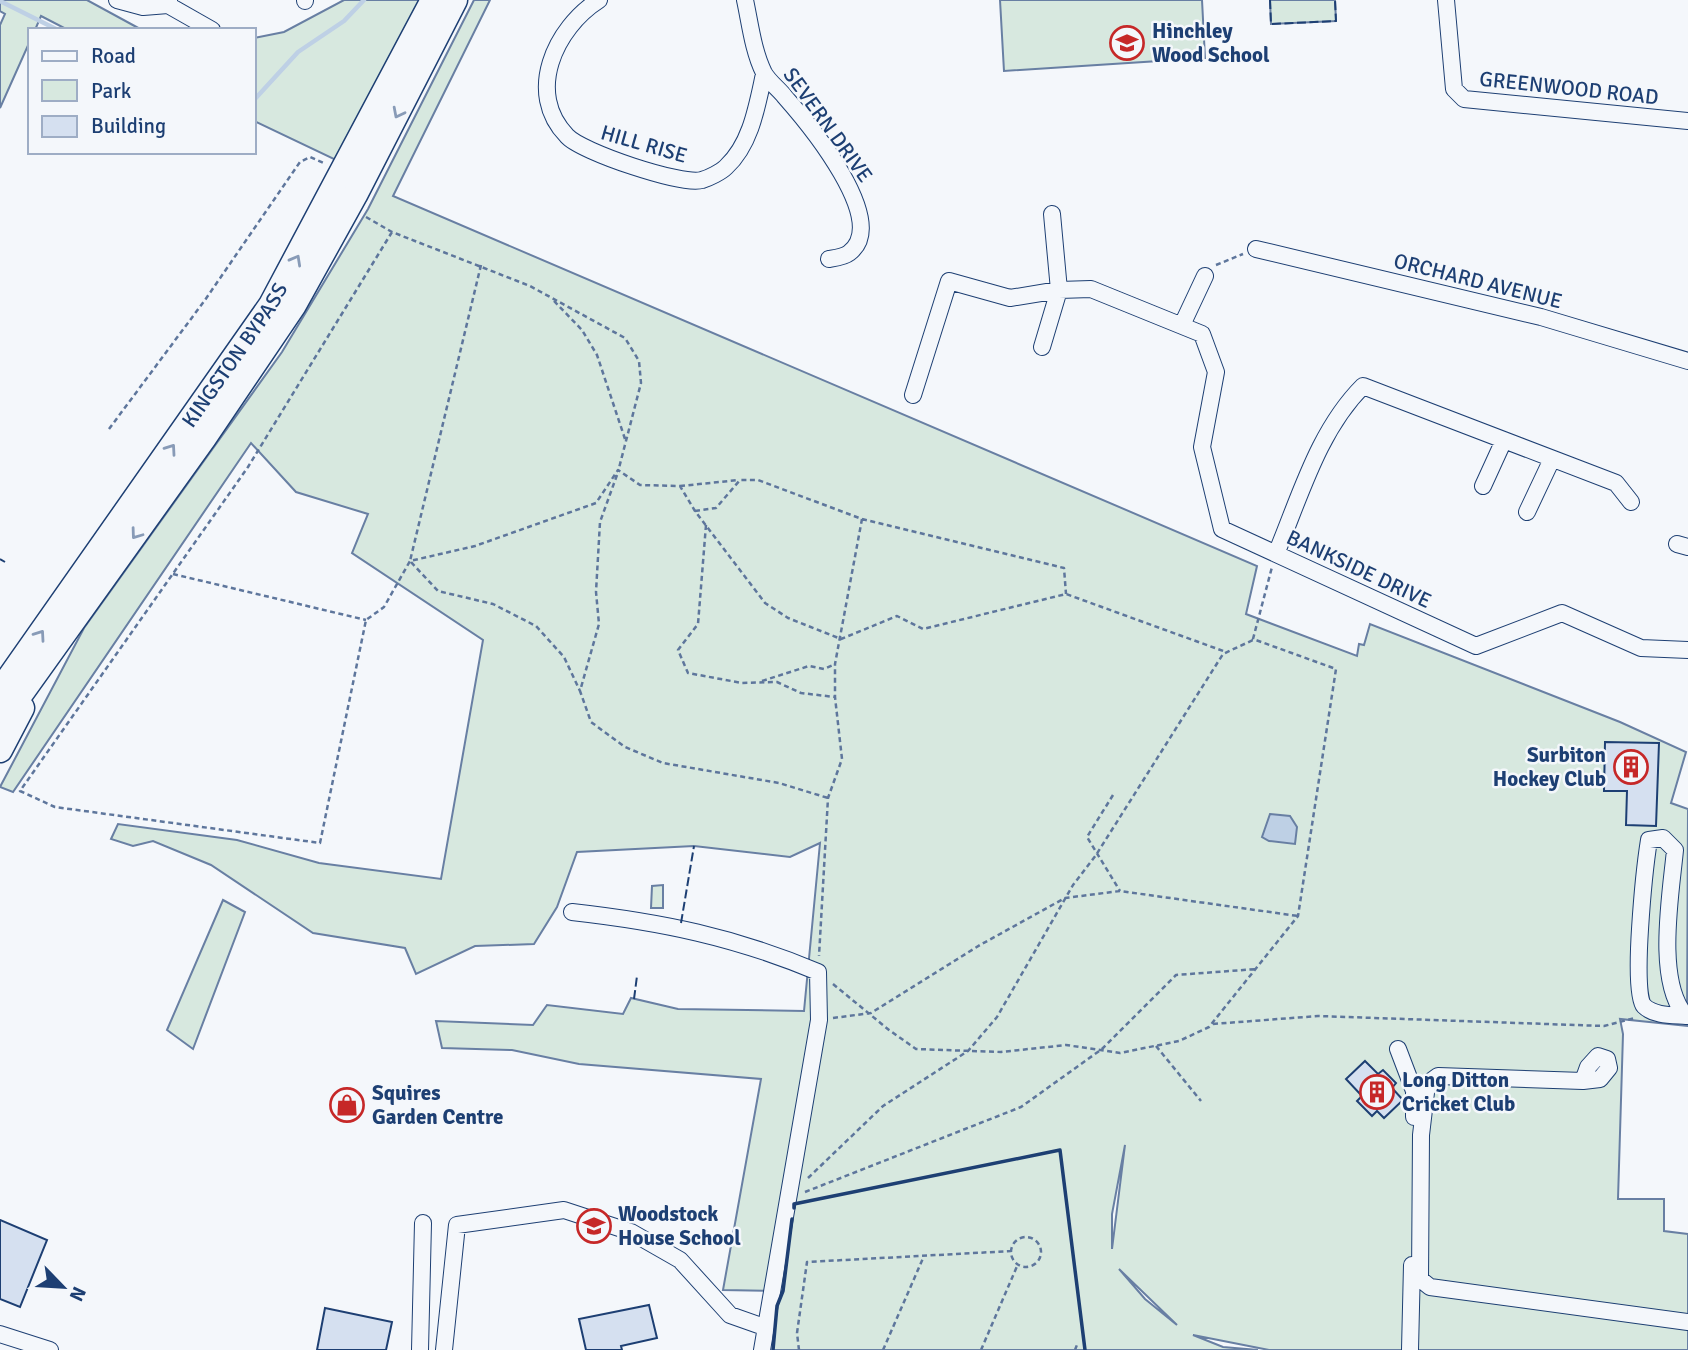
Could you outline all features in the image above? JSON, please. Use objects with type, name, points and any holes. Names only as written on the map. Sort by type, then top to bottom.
[{"type":"highway","name":"KINGSTON BYPASS","points":[[0,691],[271,305],[345,172],[433,0]]},
{"type":"highway","name":"KINGSTON BYPASS","points":[[51,652],[197,449],[294,305],[349,206],[455,0]]},
{"type":"highway","points":[[0,723],[51,652]]},
{"type":"highway","points":[[0,750],[51,652]]},
{"type":"street","points":[[117,0],[143,7],[169,3],[209,28]]},
{"type":"street","name":"HILL RISE","points":[[599,0],[584,9],[566,32],[549,62],[545,93],[554,118],[567,138],[590,152],[682,180],[701,180],[725,168],[744,143],[765,74]]},
{"type":"street","name":"SEVERN DRIVE","points":[[745,0],[765,74],[817,140],[858,201],[862,226],[856,244],[848,254],[829,259]]},
{"type":"street","name":"GREENWOOD ROAD","points":[[1446,0],[1454,89],[1464,99],[1688,121]]},
{"type":"street","points":[[1042,347],[1059,289],[1052,214]]},
{"type":"street","name":"ORCHARD AVENUE","points":[[1256,249],[1541,317],[1688,361]]},
{"type":"street","points":[[1182,325],[1205,276]]},
{"type":"street","points":[[913,395],[948,281],[1010,298],[1059,289]]},
{"type":"street","name":"BANKSIDE DRIVE","points":[[1059,289],[1091,289],[1202,334],[1216,372],[1202,447],[1222,530],[1476,646],[1562,613],[1641,648],[1688,650]]},
{"type":"street","points":[[1276,554],[1324,439],[1350,400],[1363,386],[1616,484],[1631,502]]},
{"type":"street","points":[[1483,486],[1504,440]]},
{"type":"street","points":[[1527,512],[1552,459]]},
{"type":"street","points":[[1663,838],[1675,850],[1669,978],[1676,1003],[1687,1016],[1655,1013],[1645,1008],[1639,998],[1639,960],[1649,840],[1663,838]]},
{"type":"street","points":[[572,912],[659,922],[770,952],[818,972],[819,1020],[762,1350]]},
{"type":"street","points":[[1398,1049],[1414,1091],[1410,1350]]},
{"type":"street","points":[[1583,1081],[1438,1076],[1427,1084],[1421,1135],[1420,1279],[1430,1287],[1688,1322]]},
{"type":"street","points":[[444,1350],[457,1225],[564,1210],[631,1232],[665,1251],[696,1274],[730,1315],[764,1327]]},
{"type":"street","points":[[420,1350],[423,1223]]},
{"type":"street","points":[[0,1334],[50,1350]]},
{"type":"path","points":[[109,429],[205,300],[300,162],[310,157],[345,172]]},
{"type":"path","points":[[349,206],[392,232],[481,265],[625,338],[639,361],[641,383],[627,443],[600,522],[596,592],[599,624],[580,691]]},
{"type":"path","points":[[392,232],[248,467],[20,791],[55,807],[320,843],[366,620],[384,607],[411,561],[481,265]]},
{"type":"path","points":[[1205,276],[1210,267],[1256,249]]},
{"type":"path","points":[[552,299],[582,330],[597,355],[627,443]]},
{"type":"path","points":[[411,561],[475,546],[596,503],[618,470]]},
{"type":"path","points":[[618,470],[640,485],[680,486],[758,480],[862,519],[1064,568],[1066,594]]},
{"type":"path","points":[[695,511],[716,508],[740,480]]},
{"type":"path","points":[[680,486],[695,511],[765,603],[788,618],[841,639],[897,616],[923,629],[1066,594],[1226,652]]},
{"type":"path","points":[[862,519],[835,664],[835,697],[842,759],[828,798],[818,972],[916,1049],[1001,1052],[1066,1045],[1120,1054],[1179,1041],[1212,1024],[1318,1016],[1604,1026],[1655,1013]]},
{"type":"path","points":[[706,525],[698,624],[678,650],[688,673],[742,683],[778,682],[801,693],[835,697]]},
{"type":"path","points":[[1253,639],[1276,554]]},
{"type":"path","points":[[411,561],[438,591],[493,604],[536,626],[564,657],[591,722],[625,747],[663,763],[779,783],[828,798]]},
{"type":"path","points":[[173,573],[366,620]]},
{"type":"path","points":[[789,1198],[883,1106],[968,1051],[997,1017],[1065,898],[1096,855],[1226,652],[1253,639],[1336,669],[1298,916],[1212,1024]]},
{"type":"path","points":[[759,682],[809,666],[824,669],[835,664]]},
{"type":"path","points":[[1113,794],[1087,837],[1120,891]]},
{"type":"path","points":[[819,1020],[871,1013],[1065,898],[1120,891],[1298,916]]},
{"type":"path","points":[[789,1198],[1021,1107],[1100,1050],[1175,975],[1257,969]]},
{"type":"path","points":[[1156,1046],[1200,1101]]},
{"type":"path","points":[[981,1350],[1018,1264],[1012,1251],[1015,1242],[1023,1237],[1032,1238],[1039,1244],[1041,1253],[1037,1262],[1028,1266],[1018,1264]]},
{"type":"path","points":[[799,1350],[797,1333],[807,1262],[1012,1251]]},
{"type":"path","points":[[883,1350],[924,1256]]},
{"type":"path","points":[[1075,1350],[1078,1342]]},
{"type":"green space","points":[[0,0],[87,0],[138,28],[64,28],[41,16],[36,28],[28,28],[28,45],[0,108],[0,25],[5,14],[0,11]]},
{"type":"green space","points":[[344,0],[422,0],[338,161],[256,122],[256,38],[284,32]]},
{"type":"green space","points":[[474,0],[490,0],[393,196],[1257,566],[1246,614],[1357,656],[1359,644],[1364,645],[1370,624],[1620,722],[1686,752],[1671,803],[1688,809],[1687,1026],[1620,1019],[1623,1034],[1618,1199],[1664,1199],[1664,1231],[1688,1234],[1688,1350],[1269,1350],[1193,1335],[1223,1347],[1258,1350],[773,1350],[777,1306],[783,1291],[723,1290],[761,1079],[579,1064],[512,1050],[442,1048],[436,1021],[533,1025],[547,1005],[623,1014],[631,998],[678,1009],[804,1011],[820,843],[790,857],[694,846],[577,852],[557,907],[534,944],[475,946],[416,974],[405,948],[313,933],[211,865],[153,841],[133,846],[111,839],[118,824],[237,840],[319,863],[441,879],[483,640],[352,553],[368,514],[296,492],[251,443],[13,792],[0,787],[84,628],[282,352],[368,209]],"holes":[[[1125,1145],[1112,1249],[1112,1214]],[[1119,1269],[1177,1325],[1145,1299]]]},
{"type":"green space","points":[[1000,0],[1202,0],[1205,58],[1004,71]]},
{"type":"green space","points":[[1270,0],[1335,0],[1336,21],[1271,24]]},
{"type":"green space","points":[[663,885],[663,908],[651,908],[652,886]]},
{"type":"green space","points":[[223,900],[245,912],[193,1049],[167,1030]]},
{"type":"water","points":[[1270,814],[1290,816],[1297,827],[1295,844],[1269,841],[1262,837]]},
{"type":"building","name":"Surbiton Hockey Club","points":[[1605,742],[1659,743],[1656,826],[1626,825],[1627,791],[1604,791]]},
{"type":"building","name":"Long Ditton Cricket Club","points":[[1365,1061],[1378,1074],[1383,1070],[1396,1083],[1392,1088],[1403,1100],[1384,1118],[1377,1111],[1372,1116],[1357,1101],[1362,1096],[1346,1079]]},
{"type":"building","points":[[0,1220],[47,1240],[20,1307],[0,1299]]},
{"type":"building","points":[[649,1305],[657,1338],[621,1346],[622,1350],[586,1350],[579,1319]]},
{"type":"building","points":[[325,1308],[392,1322],[386,1350],[317,1350]]},
{"type":"waterway","points":[[256,98],[298,52],[344,21],[364,0]]},
{"type":"waterway","points":[[0,1],[54,28]]},
{"type":"fence","points":[[1270,0],[1271,24],[1336,21],[1335,0]]},
{"type":"fence","points":[[0,559],[5,562]]},
{"type":"fence","points":[[681,923],[694,846]]},
{"type":"fence","points":[[634,999],[637,976]]},
{"type":"wall","points":[[794,1208],[794,1204],[1060,1150],[1085,1350]]},
{"type":"wall","points":[[773,1350],[777,1306],[783,1291],[792,1219]]},
{"type":"place","name":"Hinchley Wood School","points":[[1127,43]]},
{"type":"place","name":"Surbiton Hockey Club","points":[[1631,767]]},
{"type":"place","name":"Long Ditton Cricket Club","points":[[1377,1092]]},
{"type":"place","name":"Squires Garden Centre","points":[[347,1105]]},
{"type":"place","name":"Woodstock House School","points":[[594,1226]]}]
